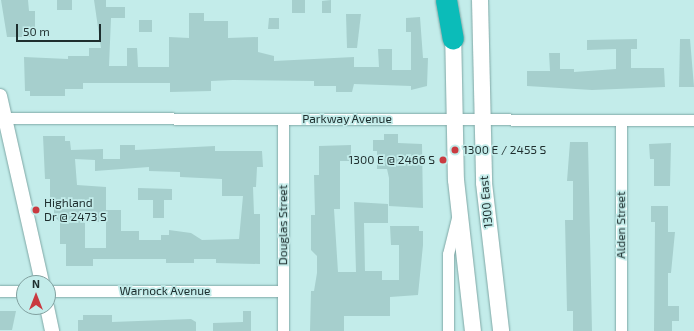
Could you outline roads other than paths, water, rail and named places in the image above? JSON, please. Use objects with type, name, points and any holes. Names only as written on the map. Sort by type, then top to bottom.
[{"type":"highway","points":[[446,0],[453,38]]},
{"type":"main road","points":[[453,0],[455,119],[459,210],[473,331]]},
{"type":"main road","name":"1300 East","points":[[480,0],[480,120],[501,331]]},
{"type":"street","points":[[0,96],[2,118],[40,275]]},
{"type":"street","name":"Parkway Avenue","points":[[2,118],[694,120]]},
{"type":"street","name":"Douglas Street","points":[[283,119],[283,331]]},
{"type":"street","name":"Alden Street","points":[[621,120],[621,331]]},
{"type":"street","points":[[448,331],[448,254],[459,210]]},
{"type":"street","points":[[0,291],[16,291]]},
{"type":"street","name":"Warnock Avenue","points":[[56,291],[283,291]]},
{"type":"street","points":[[49,315],[52,331]]},
{"type":"place","name":"1300 E / 2455 S","points":[[455,150]]},
{"type":"place","name":"1300 E @ 2466 S","points":[[443,160]]},
{"type":"place","name":"Highland Dr @ 2473 S","points":[[36,210]]}]
